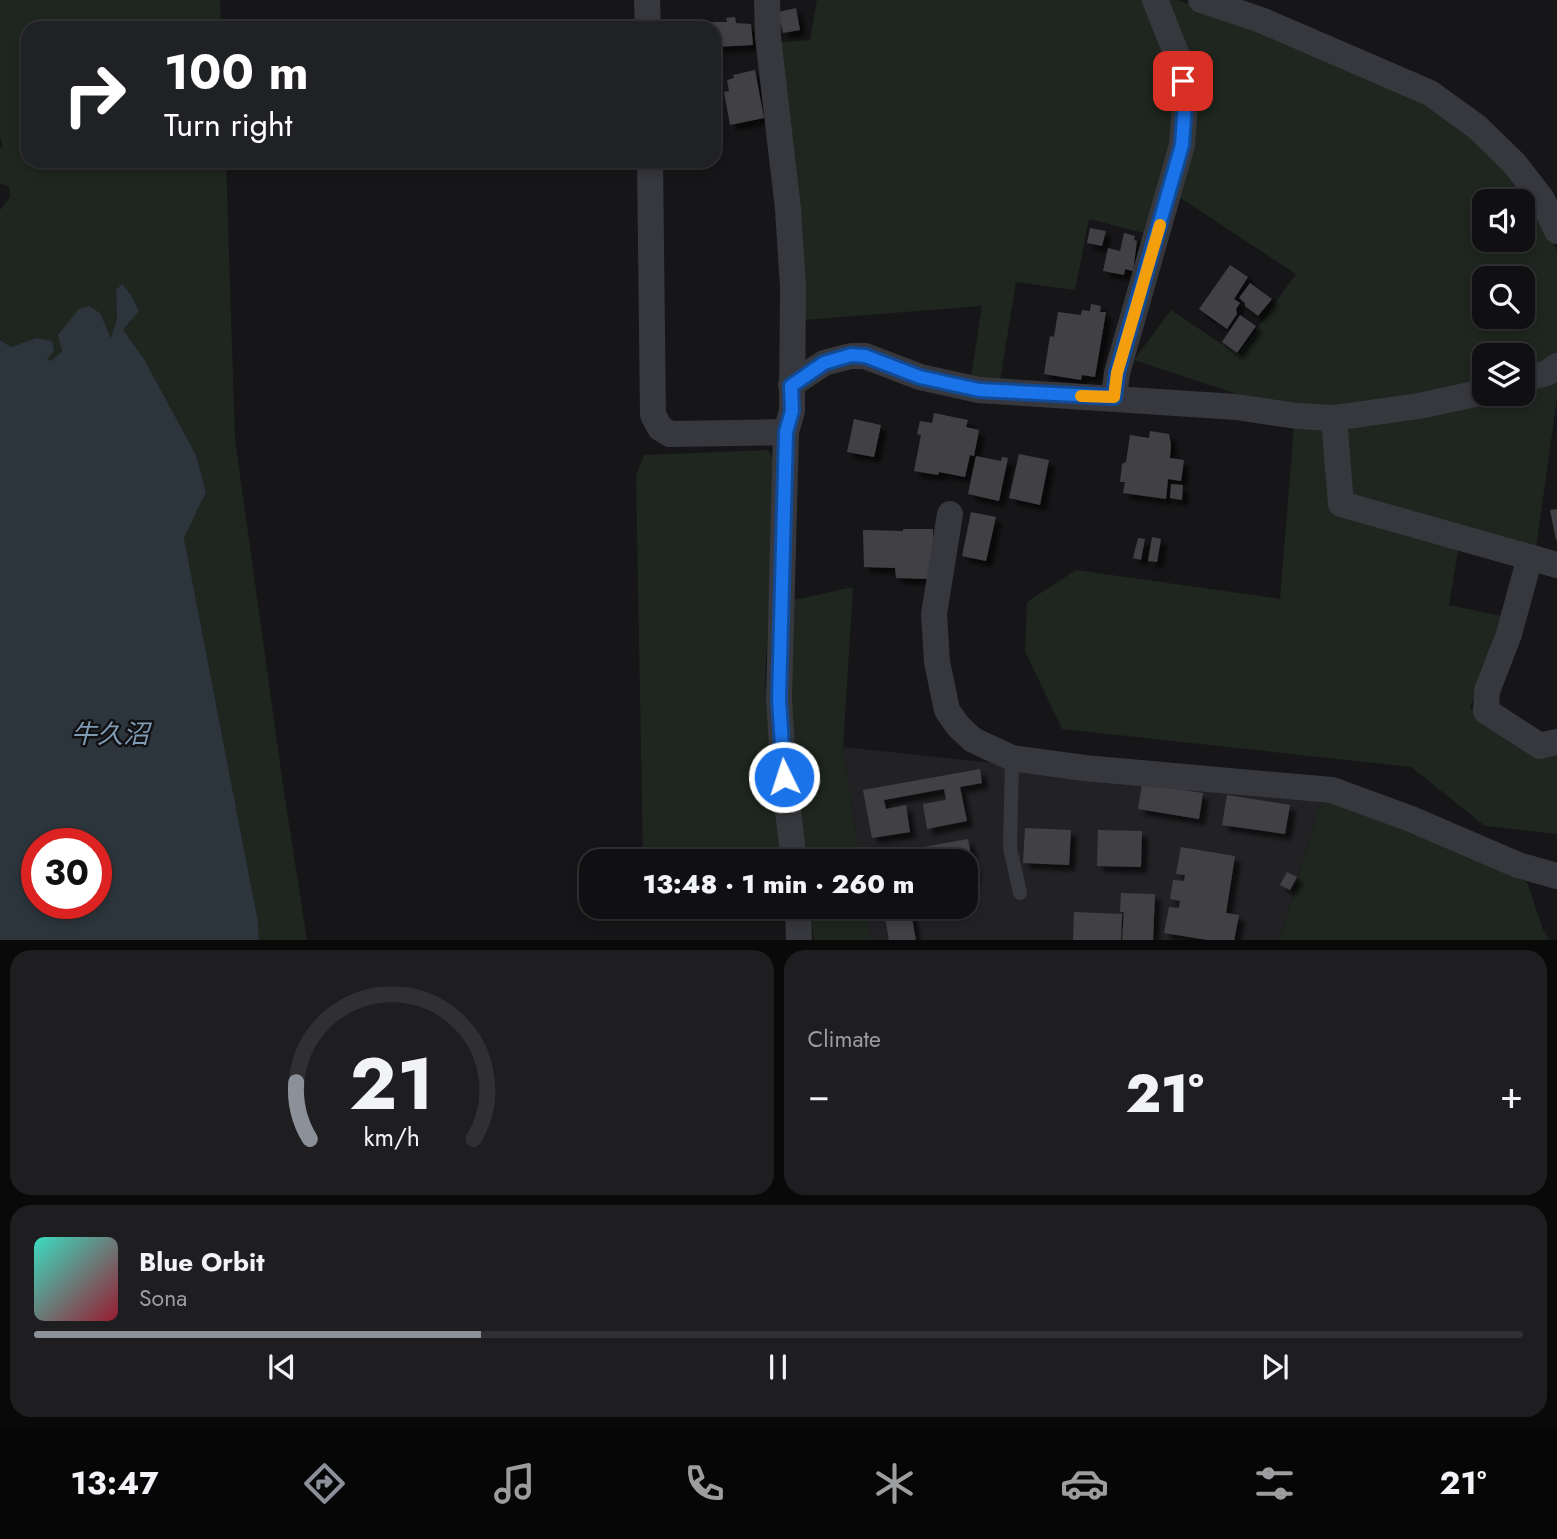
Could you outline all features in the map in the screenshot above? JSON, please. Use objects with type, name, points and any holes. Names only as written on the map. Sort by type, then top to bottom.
[{"type":"street","points":[[647,0],[648,21]]},
{"type":"street","points":[[767,0],[768,37],[788,209],[793,287],[792,411],[786,432],[779,699],[793,849]]},
{"type":"street","points":[[1114,397],[1117,373],[1182,145],[1185,104],[1183,81],[1178,58],[1155,0]]},
{"type":"street","points":[[1202,0],[1261,20],[1430,93],[1477,127],[1514,163],[1542,199],[1557,231]]},
{"type":"street","points":[[650,168],[653,415],[660,428],[670,434],[786,432]]},
{"type":"street","points":[[791,386],[824,363],[851,355],[865,356],[920,377],[979,390],[1114,397],[1236,407],[1297,416],[1334,418],[1419,406],[1472,395]]},
{"type":"street","points":[[1535,376],[1557,366]]},
{"type":"street","points":[[1334,418],[1341,504],[1557,565]]},
{"type":"street","points":[[950,514],[934,614],[937,662],[947,710],[958,726],[973,740],[1012,758],[1084,768],[1332,790],[1411,819],[1518,865],[1557,876]]},
{"type":"street","points":[[1530,558],[1509,634],[1487,691],[1486,711],[1540,746],[1557,743]]},
{"type":"street","points":[[798,919],[799,940]]},
{"type":"lane","points":[[1012,758],[1010,848],[1020,892]]},
{"type":"shaded area","points":[[0,0],[220,0],[221,21],[21,21],[21,168],[226,168],[235,439],[307,940],[259,940],[258,922],[184,538],[206,492],[196,455],[144,359],[122,330],[131,322],[116,290],[117,318],[111,339],[100,313],[51,362],[47,360],[36,338],[11,347],[0,340],[0,210],[10,197],[9,186],[0,184],[0,149],[3,145],[0,138]]},
{"type":"shaded area","points":[[817,0],[1148,0],[1171,62],[1175,135],[1148,234],[1089,219],[1075,290],[1016,282],[1000,381],[971,377],[982,306],[803,320],[781,42],[810,40]]},
{"type":"shaded area","points":[[1165,0],[1177,0],[1245,24],[1408,89],[1486,147],[1521,189],[1472,189],[1472,252],[1535,252],[1535,206],[1539,211],[1557,251],[1557,359],[1535,369],[1535,343],[1472,343],[1472,384],[1324,411],[1249,398],[1134,360],[1171,310],[1238,355],[1296,274],[1179,197]]},
{"type":"shaded area","points":[[1557,381],[1557,398],[1536,548],[1462,527],[1449,605],[1501,616],[1470,708],[1545,758],[1557,755],[1557,834],[1485,826],[1411,767],[1062,729],[1025,651],[1027,602],[1076,570],[1280,599],[1294,426],[1342,430],[1472,405],[1535,406],[1535,389]]},
{"type":"shaded area","points":[[768,450],[776,465],[765,681],[780,849],[643,849],[636,475],[644,455]]},
{"type":"shaded area","points":[[853,587],[843,747],[858,849],[802,849],[794,784],[789,601]]},
{"type":"shaded area","points":[[843,747],[1322,798],[1279,940],[870,940],[869,919],[978,919],[978,849],[858,849]]},
{"type":"shaded area","points":[[1322,798],[1349,805],[1527,882],[1543,930],[1550,940],[1279,940]]},
{"type":"shaded area","points":[[811,919],[869,919],[870,940],[814,940]]},
{"type":"water","name":"牛久沼","points":[[122,284],[139,311],[123,330],[144,359],[196,455],[206,492],[184,538],[258,922],[259,940],[0,940],[0,340],[11,347],[36,338],[52,341],[54,351],[47,359],[51,361],[62,351],[58,335],[79,309],[89,306],[100,313],[111,338],[117,318],[116,290]]},
{"type":"building","points":[[796,8],[800,30],[783,33],[778,12]]},
{"type":"building","points":[[735,17],[736,23],[751,24],[753,45],[721,47],[721,22],[727,22],[726,18]]},
{"type":"building","points":[[755,70],[764,118],[730,125],[724,92],[729,91],[727,80],[734,78],[733,75]]},
{"type":"building","points":[[1090,228],[1106,231],[1102,246],[1087,243]]},
{"type":"building","points":[[1124,233],[1135,236],[1134,240],[1137,241],[1133,271],[1125,269],[1124,275],[1103,271],[1108,248],[1120,251]]},
{"type":"building","points":[[1230,265],[1248,277],[1234,299],[1240,303],[1236,309],[1237,314],[1227,329],[1199,309]]},
{"type":"building","points":[[1250,283],[1272,299],[1258,316],[1239,298]]},
{"type":"building","points":[[1091,304],[1101,306],[1100,312],[1106,312],[1095,377],[1082,375],[1081,380],[1044,374],[1050,336],[1054,337],[1058,312],[1081,315],[1082,310],[1090,311]]},
{"type":"building","points":[[1240,315],[1256,326],[1237,353],[1222,342]]},
{"type":"building","points":[[934,413],[968,420],[966,427],[979,430],[974,456],[970,455],[965,477],[914,471],[921,435],[917,434],[920,421],[932,423]]},
{"type":"building","points":[[854,419],[881,425],[874,457],[847,452]]},
{"type":"building","points":[[1150,431],[1169,434],[1170,458],[1184,460],[1181,481],[1168,479],[1166,499],[1123,493],[1125,482],[1120,482],[1130,435],[1149,438]]},
{"type":"building","points":[[1019,454],[1049,460],[1040,505],[1009,498]]},
{"type":"building","points":[[976,456],[1001,461],[1002,457],[1008,458],[999,501],[968,494]]},
{"type":"building","points":[[1171,484],[1183,485],[1182,500],[1170,498]]},
{"type":"building","points":[[1557,509],[1557,540],[1556,540],[1550,510]]},
{"type":"building","points":[[971,512],[996,517],[986,561],[962,556]]},
{"type":"building","points":[[933,529],[933,571],[929,579],[896,578],[895,568],[864,567],[863,530]]},
{"type":"building","points":[[1152,537],[1161,539],[1157,562],[1148,561]]},
{"type":"building","points":[[1138,538],[1145,539],[1141,560],[1133,558]]},
{"type":"building","points":[[980,769],[982,783],[960,787],[967,821],[927,829],[923,804],[946,800],[944,789],[884,800],[886,809],[906,805],[910,832],[872,838],[863,790]]},
{"type":"building","points":[[1142,784],[1203,793],[1199,819],[1138,809]]},
{"type":"building","points":[[1227,795],[1290,805],[1285,834],[1222,825]]},
{"type":"building","points":[[1025,828],[1071,830],[1069,865],[1023,863]]},
{"type":"building","points":[[1098,830],[1142,831],[1141,867],[1097,866]]},
{"type":"building","points":[[968,839],[970,849],[913,849]]},
{"type":"building","points":[[1181,847],[1235,856],[1226,913],[1239,915],[1234,940],[1208,940],[1164,933],[1169,907],[1179,908],[1180,901],[1170,899],[1173,880],[1184,881],[1185,875],[1176,874]]},
{"type":"building","points":[[1287,872],[1297,877],[1290,890],[1280,885]]},
{"type":"building","points":[[1121,893],[1155,894],[1153,940],[1122,940],[1124,912],[1120,912]]},
{"type":"building","points":[[1074,912],[1122,914],[1121,940],[1073,940]]},
{"type":"building","points":[[885,919],[912,919],[916,940],[889,940]]},
{"type":"slow traffic","points":[[1081,396],[1114,397],[1117,373],[1160,225]]},
{"type":"route","points":[[784,777],[779,699],[786,432],[792,411],[791,386],[824,363],[851,355],[865,356],[920,377],[979,390],[1114,397],[1117,373],[1182,145],[1185,104],[1183,81]]}]
